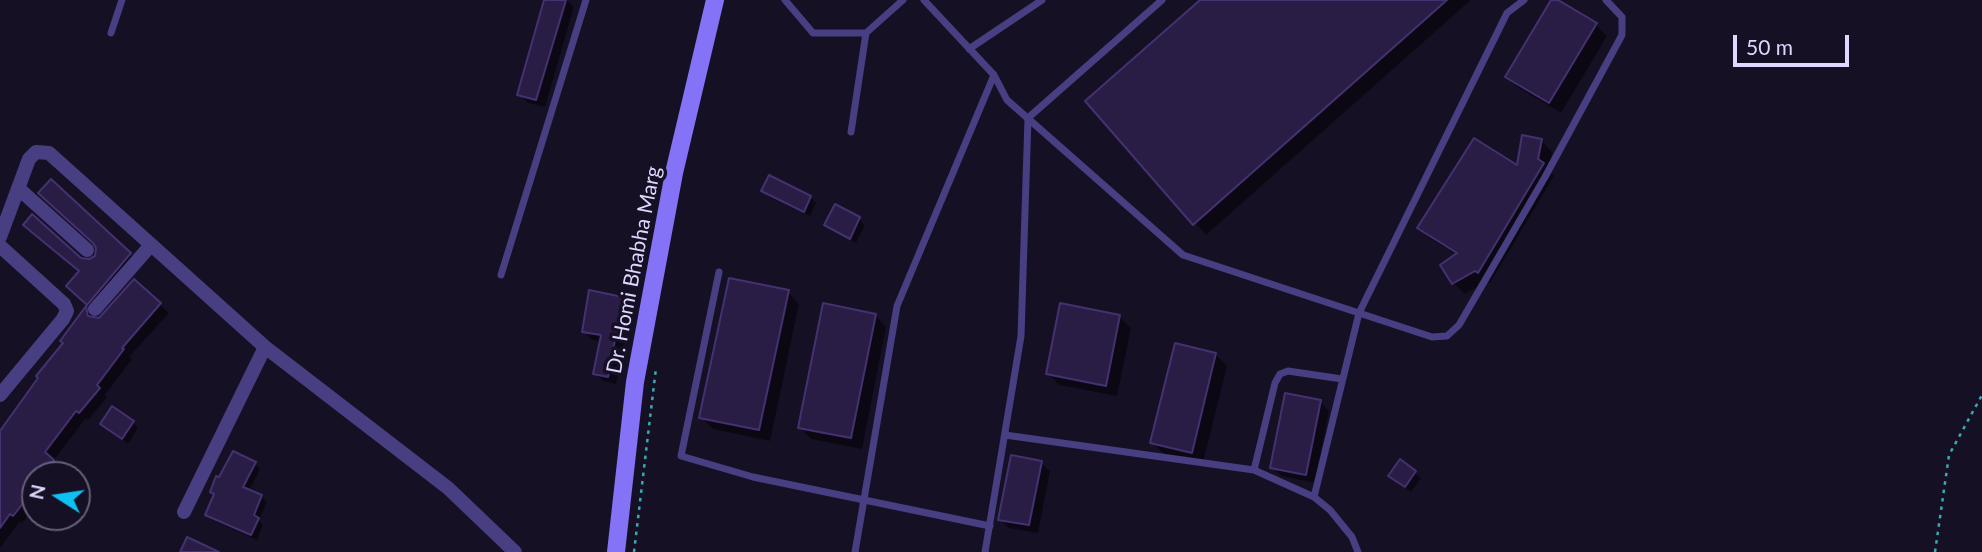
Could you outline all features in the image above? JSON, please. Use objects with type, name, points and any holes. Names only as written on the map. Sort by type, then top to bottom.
[{"type":"main road","name":"Dr. Homi Bhabha Marg","points":[[617,552],[635,382],[674,173],[715,0]]},
{"type":"street","points":[[0,237],[32,154],[42,151],[49,153],[265,347],[448,488],[515,552]]},
{"type":"street","points":[[18,188],[87,250]]},
{"type":"street","points":[[95,309],[151,245]]},
{"type":"street","points":[[0,246],[64,304],[67,311],[0,395]]},
{"type":"street","points":[[184,512],[265,347]]},
{"type":"street","points":[[492,552],[500,537]]},
{"type":"lane","points":[[111,33],[122,0]]},
{"type":"lane","points":[[501,275],[586,0]]},
{"type":"lane","points":[[785,0],[813,33],[866,33]]},
{"type":"lane","points":[[851,131],[866,33],[903,0]]},
{"type":"lane","points":[[924,0],[994,75],[1007,100],[1183,255],[1432,337],[1447,337],[1459,325],[1545,177],[1622,35],[1622,17],[1606,0]]},
{"type":"lane","points":[[969,49],[1042,0]]},
{"type":"lane","points":[[985,552],[1021,336],[1028,118],[1161,0]]},
{"type":"lane","points":[[1314,497],[1359,313],[1507,13],[1524,0]]},
{"type":"lane","points":[[855,552],[897,306],[994,75]]},
{"type":"lane","points":[[719,272],[681,456],[753,477],[990,526]]},
{"type":"lane","points":[[1254,470],[1275,383],[1280,374],[1288,371],[1342,379]]},
{"type":"lane","points":[[1004,435],[1254,470],[1314,497],[1331,510],[1352,537],[1358,552]]},
{"type":"path","points":[[634,552],[656,363]]},
{"type":"path","points":[[1935,552],[1948,455],[1982,395]]},
{"type":"building","points":[[544,0],[566,0],[536,100],[517,95]]},
{"type":"building","points":[[1200,0],[1447,0],[1193,225],[1085,101]]},
{"type":"building","points":[[1551,0],[1558,0],[1597,23],[1549,103],[1505,77]]},
{"type":"building","points":[[1522,135],[1542,139],[1538,159],[1544,163],[1478,273],[1475,271],[1452,284],[1440,265],[1457,253],[1417,228],[1474,138],[1517,165]]},
{"type":"building","points":[[769,175],[811,196],[804,212],[761,191]]},
{"type":"building","points":[[51,179],[131,253],[87,305],[66,286],[79,271],[23,225],[32,214],[81,258],[89,259],[95,256],[96,248],[93,243],[38,193]]},
{"type":"building","points":[[835,204],[860,217],[850,239],[824,225]]},
{"type":"building","points":[[729,278],[789,290],[759,430],[699,418]]},
{"type":"building","points":[[134,279],[161,303],[122,348],[124,349],[97,385],[100,388],[79,413],[76,411],[45,452],[53,461],[21,461],[21,506],[13,516],[10,514],[0,528],[0,431],[86,306],[88,316],[99,318]]},
{"type":"building","points":[[589,290],[623,297],[608,377],[593,374],[601,335],[582,332]]},
{"type":"building","points":[[823,303],[876,314],[851,438],[798,428]]},
{"type":"building","points":[[1060,303],[1120,315],[1106,386],[1046,374]]},
{"type":"building","points":[[1175,343],[1216,353],[1192,453],[1150,443]]},
{"type":"building","points":[[1285,393],[1321,400],[1306,475],[1270,468]]},
{"type":"building","points":[[112,406],[134,421],[122,439],[100,424]]},
{"type":"building","points":[[233,451],[256,462],[243,487],[262,495],[254,515],[259,518],[251,535],[205,515],[214,494],[210,492],[216,476],[219,477]]},
{"type":"building","points":[[1011,455],[1042,461],[1029,525],[998,520]]},
{"type":"building","points":[[1400,459],[1416,471],[1405,487],[1388,476]]},
{"type":"building","points":[[187,537],[219,552],[180,552]]}]
